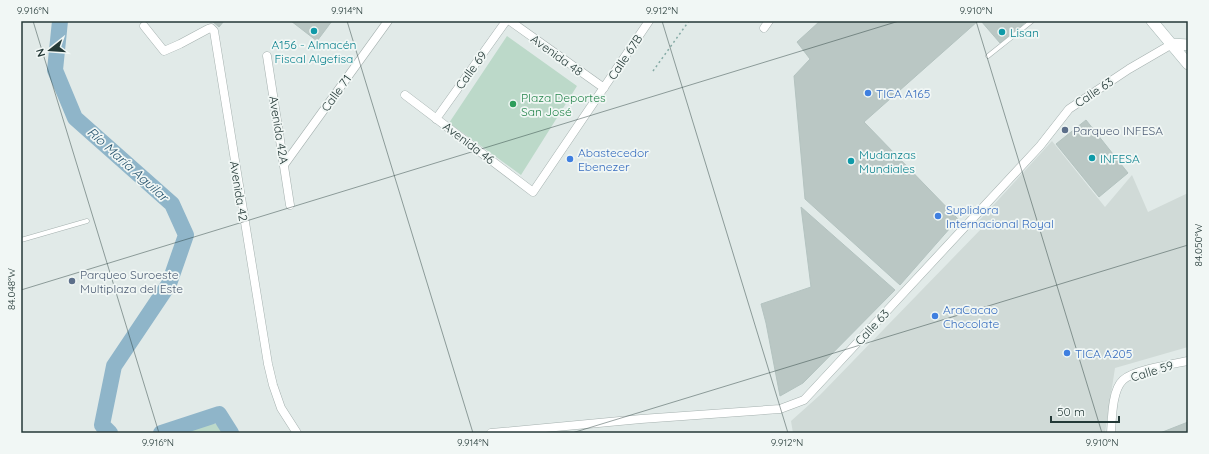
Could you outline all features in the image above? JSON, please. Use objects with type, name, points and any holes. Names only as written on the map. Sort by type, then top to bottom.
[{"type":"street","name":"Calle 71","points":[[284,165],[388,21]]},
{"type":"street","name":"Calle 69","points":[[436,119],[506,21]]},
{"type":"street","name":"Avenida 48","points":[[510,21],[604,88]]},
{"type":"street","name":"Calle 67B","points":[[533,192],[650,21]]},
{"type":"street","points":[[1152,21],[1188,64]]},
{"type":"street","name":"Avenida 42","points":[[144,26],[164,51],[208,29],[211,28],[214,31],[268,364],[281,408],[297,433]]},
{"type":"street","points":[[1172,44],[1188,45]]},
{"type":"street","name":"Calle 63","points":[[491,433],[641,419],[780,409],[804,400],[1040,146],[1069,109],[1129,69],[1172,44]]},
{"type":"street","name":"Avenida 42A","points":[[267,56],[290,205]]},
{"type":"street","name":"Avenida 46","points":[[405,95],[533,192]]},
{"type":"street","name":"Calle 59","points":[[1111,433],[1116,391],[1123,380],[1139,373],[1188,361]]},
{"type":"lane","points":[[988,56],[1032,21]]},
{"type":"lane","points":[[21,240],[87,221]]},
{"type":"path","points":[[653,71],[689,21]]},
{"type":"shaded area","points":[[1052,141],[1105,207],[1132,175],[1148,212],[1188,193],[1188,347],[1115,368],[1105,433],[793,433],[791,421],[820,395],[982,228],[977,223]]},
{"type":"green space","name":"Plaza Deportes San José","points":[[507,36],[577,86],[521,175],[449,123]]},
{"type":"green space","points":[[203,424],[216,424],[226,433],[180,433]]},
{"type":"building","points":[[212,21],[224,21],[219,27]]},
{"type":"building","name":"A156 - Almacén Fiscal Algefisa","points":[[291,21],[332,21],[317,41]]},
{"type":"building","name":"Mudanzas Mundiales","points":[[820,21],[978,21],[864,122],[958,219],[900,285],[805,199],[794,76],[810,59],[797,42]]},
{"type":"building","name":"Lisan","points":[[981,21],[1027,21],[1000,43]]},
{"type":"building","name":"INFESA","points":[[1086,120],[1128,173],[1099,197],[1056,144]]},
{"type":"building","points":[[801,207],[895,290],[803,383],[780,396],[761,304],[811,287]]},
{"type":"building","points":[[1188,422],[1188,433],[1160,433]]},
{"type":"waterway","name":"Río María Aguilar","points":[[60,21],[55,70],[75,118],[172,204],[186,235],[169,284],[114,366],[102,425],[110,433]]},
{"type":"waterway","name":"Río María Aguilar","points":[[161,433],[219,414],[231,433]]},
{"type":"place","name":"A156 - Almacén Fiscal Algefisa","points":[[314,31]]},
{"type":"place","name":"Lisan","points":[[1002,32]]},
{"type":"place","name":"TICA A165","points":[[868,93]]},
{"type":"place","name":"Plaza Deportes San José","points":[[513,104]]},
{"type":"place","name":"Parqueo INFESA","points":[[1065,130]]},
{"type":"place","name":"INFESA","points":[[1092,158]]},
{"type":"place","name":"Abastecedor Ebenezer","points":[[570,159]]},
{"type":"place","name":"Mudanzas Mundiales","points":[[851,161]]},
{"type":"place","name":"Suplidora Internacional Royal","points":[[938,216]]},
{"type":"place","name":"Parqueo Suroeste Multiplaza del Este","points":[[72,281]]},
{"type":"place","name":"AraCacao Chocolate","points":[[935,316]]},
{"type":"place","name":"TICA A205","points":[[1067,353]]}]
